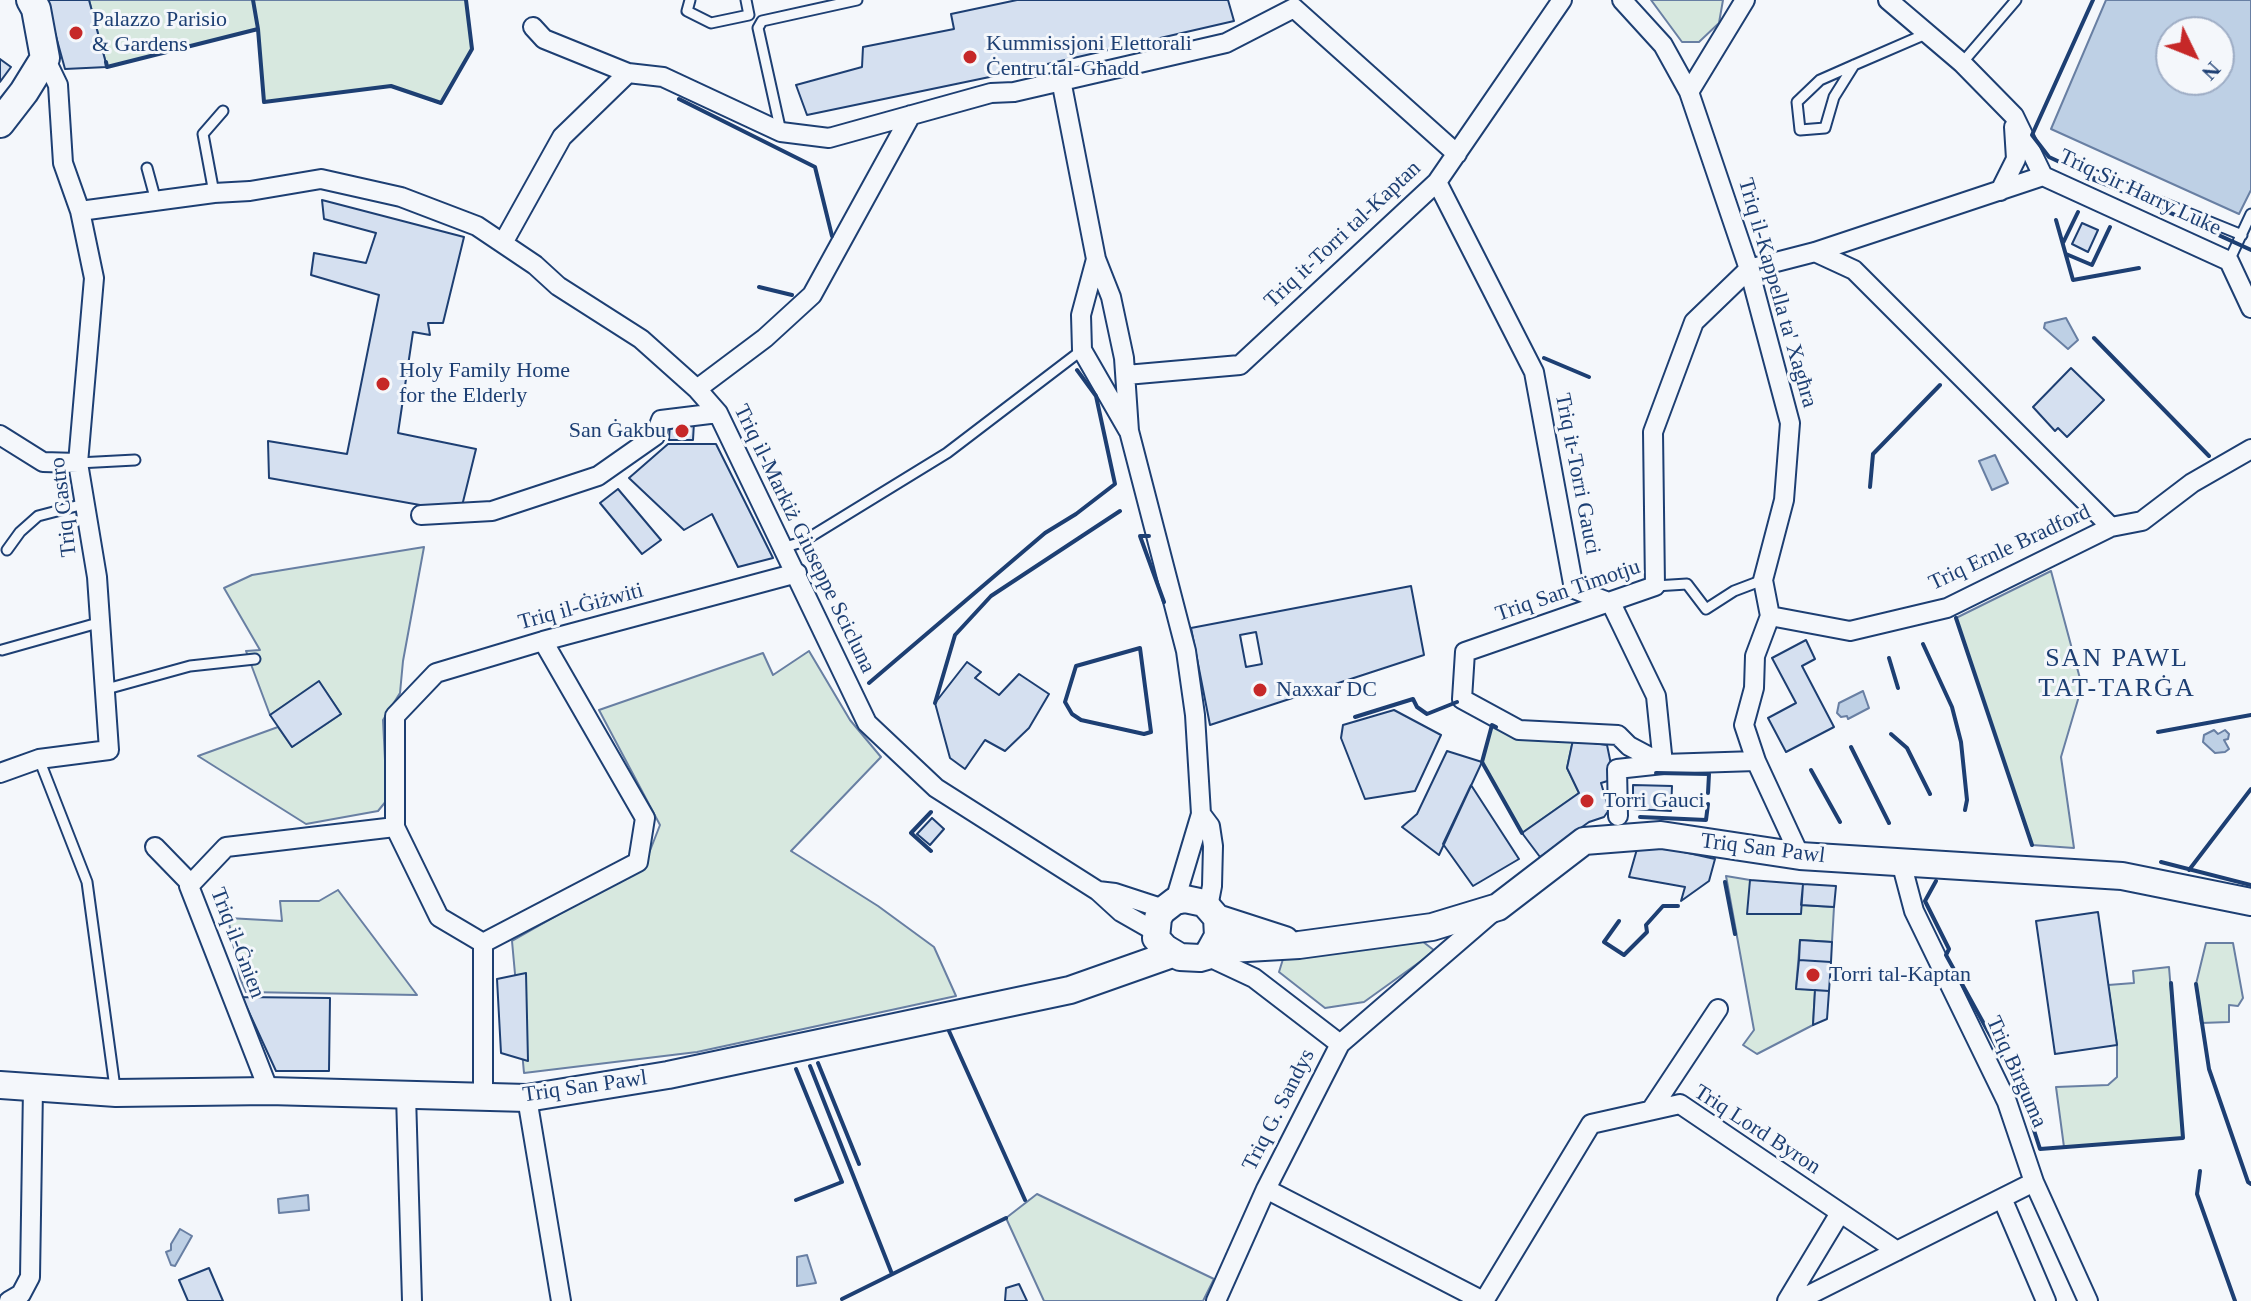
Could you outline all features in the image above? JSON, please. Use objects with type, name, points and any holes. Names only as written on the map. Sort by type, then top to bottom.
[{"type":"main road","points":[[0,123],[45,58],[36,9],[31,0]]},
{"type":"main road","name":"Triq San Pawl","points":[[1165,927],[1190,958],[1209,953],[1299,945],[1432,927],[1498,907],[1584,841],[1661,835],[1800,856],[2122,876],[2251,902]]},
{"type":"main road","name":"Triq San Pawl","points":[[0,1085],[116,1093],[269,1091],[527,1098],[683,1072],[1070,990],[1111,976],[1195,900],[1212,912],[1299,945]]},
{"type":"main road","points":[[1209,953],[1218,936],[1212,912]]},
{"type":"street","name":"Triq it-Torri tal-Kaptan","points":[[1126,375],[1240,365],[1437,182],[1562,0]]},
{"type":"street","name":"Triq il-Kappella ta' Xagħra","points":[[1622,0],[1663,45],[1689,92],[1749,269],[1790,423],[1784,500],[1763,580],[1770,616]]},
{"type":"street","points":[[1689,92],[1745,0]]},
{"type":"street","name":"Triq Sir Harry Luke","points":[[1888,0],[1962,63],[2014,116],[2043,176],[2229,261],[2251,308]]},
{"type":"street","points":[[533,27],[544,39],[628,73],[663,77],[781,132],[829,138],[991,93],[1014,92],[1226,43],[1294,8],[1457,154]]},
{"type":"street","name":"Triq Castro","points":[[0,773],[39,759],[109,750],[97,577],[78,463],[94,278],[80,211],[63,163],[58,85],[45,58]]},
{"type":"street","points":[[503,243],[562,137],[628,73]]},
{"type":"street","points":[[1061,80],[1096,259],[1111,297],[1126,375],[1129,431],[1186,651],[1195,715],[1201,814],[1165,927]]},
{"type":"street","points":[[697,389],[765,338],[812,295],[911,115]]},
{"type":"street","points":[[2000,191],[2016,159],[2014,116]]},
{"type":"street","points":[[1655,586],[1653,432],[1694,322],[1749,269],[1815,252],[2043,176]]},
{"type":"street","name":"Triq il-Markiż Giuseppe Scicluna","points":[[80,211],[250,191],[321,179],[401,188],[477,226],[503,243],[558,286],[641,339],[697,389],[718,413],[867,723],[936,788],[1098,891],[1110,905],[1165,927]]},
{"type":"street","name":"Triq it-Torri Gauci","points":[[1437,182],[1534,372],[1574,589],[1611,603]]},
{"type":"street","points":[[1854,270],[1867,235]]},
{"type":"street","points":[[1815,252],[1854,270],[2111,527]]},
{"type":"street","points":[[1096,259],[1081,315],[1082,350],[1129,431]]},
{"type":"street","points":[[421,515],[492,511],[598,476],[655,436],[661,420],[718,413]]},
{"type":"street","points":[[0,435],[43,462],[78,463]]},
{"type":"street","name":"Triq Ernle Bradford","points":[[1770,616],[1850,631],[1947,608],[2111,527],[2142,521],[2192,483],[2251,449]]},
{"type":"street","name":"Triq il-Ġiżwiti","points":[[395,827],[395,716],[436,673],[797,573]]},
{"type":"street","name":"Triq San Timotju","points":[[1655,586],[1465,652],[1462,699],[1519,730],[1618,735],[1629,746],[1663,764]]},
{"type":"street","points":[[1611,603],[1656,696],[1663,764]]},
{"type":"street","points":[[1770,616],[1755,656],[1754,688],[1744,725],[1756,761],[1800,856]]},
{"type":"street","points":[[483,943],[638,862],[645,818],[543,641]]},
{"type":"street","points":[[1618,816],[1617,769],[1756,761]]},
{"type":"street","points":[[1201,814],[1210,826],[1213,846],[1212,912]]},
{"type":"street","points":[[395,827],[439,917],[483,943]]},
{"type":"street","name":"Triq il-Ġnien","points":[[269,1091],[191,884],[226,847],[395,827]]},
{"type":"street","points":[[155,847],[191,884]]},
{"type":"street","name":"Triq Birguma","points":[[1901,862],[1914,911],[2007,1102],[2034,1182],[2088,1301]]},
{"type":"street","name":"Triq G. Sandys","points":[[1216,1301],[1266,1189],[1340,1044],[1498,907]]},
{"type":"street","points":[[483,943],[483,1096]]},
{"type":"street","points":[[1209,953],[1254,978],[1340,1044]]},
{"type":"street","points":[[1651,1110],[1718,1009]]},
{"type":"street","points":[[4,1301],[21,1294],[30,1277],[33,1088]]},
{"type":"street","points":[[406,1095],[412,1301]]},
{"type":"street","points":[[527,1098],[561,1301]]},
{"type":"street","name":"Triq Lord Byron","points":[[1483,1301],[1591,1124],[1680,1104],[1897,1251]]},
{"type":"street","points":[[1797,1301],[2034,1182]]},
{"type":"street","points":[[1266,1189],[1483,1301]]},
{"type":"street","points":[[2002,1198],[2046,1301]]},
{"type":"street","points":[[1787,1301],[1840,1213]]},
{"type":"lane","points":[[690,0],[687,11],[711,23],[749,15],[746,0]]},
{"type":"lane","points":[[781,132],[758,28],[762,21],[857,0]]},
{"type":"lane","points":[[1962,63],[2016,0]]},
{"type":"lane","points":[[1854,65],[1834,97],[1825,128],[1800,130],[1797,102],[1820,80],[1854,65],[1928,33]]},
{"type":"lane","points":[[214,193],[203,134],[223,111]]},
{"type":"lane","points":[[147,168],[156,201]]},
{"type":"lane","points":[[2094,175],[2242,235]]},
{"type":"lane","points":[[2229,261],[2251,214]]},
{"type":"lane","points":[[782,548],[802,542],[947,453],[1082,350]]},
{"type":"lane","points":[[78,463],[135,460]]},
{"type":"lane","points":[[7,550],[20,532],[38,516],[86,510]]},
{"type":"lane","name":"Triq San Timotju","points":[[1655,586],[1687,584],[1706,609],[1734,591],[1763,580]]},
{"type":"lane","points":[[2,650],[98,623]]},
{"type":"lane","points":[[103,690],[190,666],[255,659]]},
{"type":"lane","points":[[39,759],[87,882],[116,1093]]},
{"type":"shaded area","name":"Palazzo Parisio & Gardens","points":[[89,0],[466,0],[472,49],[441,103],[391,86],[264,102],[258,29],[107,67]]},
{"type":"shaded area","points":[[1651,0],[1723,0],[1719,23],[1699,42],[1682,42]]},
{"type":"shaded area","points":[[424,547],[400,693],[383,720],[387,800],[378,811],[306,824],[198,756],[278,727],[292,747],[341,714],[319,682],[270,715],[246,651],[260,650],[224,588],[252,575]]},
{"type":"shaded area","points":[[2051,571],[2082,686],[2061,757],[2074,848],[2032,845],[1956,618]]},
{"type":"shaded area","points":[[809,651],[850,720],[881,757],[791,851],[878,906],[934,947],[956,996],[697,1052],[524,1073],[512,941],[644,866],[660,825],[599,710],[763,653],[773,675]]},
{"type":"shaded area","points":[[1492,725],[1573,740],[1567,768],[1579,793],[1522,833],[1482,762]]},
{"type":"shaded area","points":[[1726,876],[1750,880],[1801,905],[1834,907],[1832,942],[1800,940],[1796,988],[1815,990],[1813,1025],[1757,1054],[1743,1045],[1754,1030]]},
{"type":"shaded area","points":[[338,890],[417,995],[246,992],[240,978],[228,918],[282,921],[280,901],[319,901]]},
{"type":"shaded area","points":[[1422,941],[1435,951],[1364,1002],[1325,1008],[1279,972],[1283,959]]},
{"type":"shaded area","points":[[2206,943],[2233,943],[2243,998],[2238,1006],[2229,1005],[2229,1022],[2201,1023],[2196,984]]},
{"type":"shaded area","points":[[2169,967],[2183,1138],[2064,1147],[2056,1087],[2108,1085],[2117,1077],[2117,1045],[2108,985],[2134,983],[2133,971]]},
{"type":"shaded area","points":[[1037,1194],[1214,1279],[1203,1301],[1044,1301],[1006,1218]]},
{"type":"water","points":[[2106,0],[2251,0],[2251,190],[2239,214],[2051,129]]},
{"type":"water","points":[[2066,318],[2078,340],[2068,349],[2044,328],[2045,323]]},
{"type":"water","points":[[1995,455],[2008,483],[1992,490],[1979,461]]},
{"type":"water","points":[[1863,691],[1869,708],[1848,719],[1837,713],[1839,703]]},
{"type":"water","points":[[2214,730],[2218,734],[2225,730],[2229,734],[2228,739],[2224,740],[2229,749],[2225,752],[2215,753],[2203,742],[2204,735]]},
{"type":"water","points":[[308,1195],[309,1210],[279,1213],[278,1199]]},
{"type":"water","points":[[180,1229],[192,1236],[175,1266],[171,1265],[166,1252],[171,1250]]},
{"type":"water","points":[[807,1255],[816,1283],[797,1286],[797,1257]]},
{"type":"building","name":"Palazzo Parisio & Gardens","points":[[46,0],[89,0],[107,67],[65,69]]},
{"type":"building","name":"Kummissjoni Elettorali Ċentru tal-Għadd","points":[[1017,0],[1228,0],[1234,21],[807,115],[796,85],[862,67],[863,47],[954,29],[951,14]]},
{"type":"building","points":[[0,59],[11,67],[0,82]]},
{"type":"building","name":"Holy Family Home for the Elderly","points":[[322,200],[464,237],[443,323],[428,323],[430,335],[413,332],[398,433],[476,449],[461,510],[269,478],[268,441],[347,454],[379,295],[311,275],[314,253],[366,263],[376,233],[324,219]]},
{"type":"building","points":[[2082,223],[2098,230],[2088,252],[2072,244]]},
{"type":"building","points":[[2071,368],[2104,400],[2067,437],[2058,428],[2055,431],[2033,407]]},
{"type":"building","name":"San Ġakbu","points":[[670,422],[694,422],[693,440],[669,440]]},
{"type":"building","points":[[668,444],[716,444],[773,558],[738,567],[712,514],[684,530],[629,478]]},
{"type":"building","points":[[618,489],[661,540],[642,554],[600,503]]},
{"type":"building","name":"Naxxar DC","points":[[1411,586],[1424,655],[1210,725],[1191,628]]},
{"type":"building","points":[[1256,632],[1262,664],[1246,667],[1240,635]]},
{"type":"building","points":[[1806,640],[1815,659],[1802,666],[1834,727],[1786,752],[1768,718],[1796,703],[1772,658]]},
{"type":"building","points":[[967,662],[981,672],[975,678],[999,695],[1019,674],[1049,694],[1029,728],[1005,751],[985,740],[965,769],[950,758],[935,703]]},
{"type":"building","points":[[319,681],[341,714],[292,747],[270,715]]},
{"type":"building","points":[[1394,710],[1441,735],[1415,791],[1365,799],[1341,738],[1343,725]]},
{"type":"building","name":"Torri Gauci","points":[[1573,740],[1607,745],[1614,779],[1601,783],[1609,810],[1604,817],[1589,822],[1540,857],[1522,833],[1579,793],[1567,768]]},
{"type":"building","points":[[1447,751],[1482,762],[1439,855],[1402,827],[1417,814]]},
{"type":"building","points":[[1471,785],[1519,859],[1473,886],[1443,844]]},
{"type":"building","points":[[1633,785],[1672,786],[1671,811],[1633,809]]},
{"type":"building","points":[[932,818],[944,829],[930,845],[917,834]]},
{"type":"building","points":[[1639,842],[1715,859],[1709,881],[1681,901],[1685,887],[1629,877]]},
{"type":"building","points":[[1750,880],[1803,884],[1801,914],[1747,914]]},
{"type":"building","points":[[1803,884],[1836,886],[1834,907],[1801,905]]},
{"type":"building","points":[[2098,912],[2117,1045],[2055,1054],[2036,921]]},
{"type":"building","points":[[1800,940],[1832,942],[1831,962],[1799,960]]},
{"type":"building","name":"Torri tal-Kaptan","points":[[1799,960],[1831,962],[1829,991],[1796,989]]},
{"type":"building","points":[[526,973],[528,1061],[501,1053],[497,979]]},
{"type":"building","points":[[1815,990],[1829,991],[1827,1019],[1813,1025]]},
{"type":"building","points":[[242,997],[330,998],[329,1071],[276,1071]]},
{"type":"building","points":[[209,1268],[223,1301],[188,1301],[179,1280]]},
{"type":"building","points":[[1019,1284],[1027,1301],[1005,1301],[1006,1288]]},
{"type":"wall","points":[[253,0],[258,29]]},
{"type":"wall","points":[[106,62],[107,67],[258,29],[264,102],[391,86],[441,103],[472,49],[466,0]]},
{"type":"wall","points":[[2093,0],[2032,135],[2049,157],[2096,179]]},
{"type":"wall","points":[[679,99],[815,167],[832,236]]},
{"type":"wall","points":[[2129,194],[2251,250]]},
{"type":"wall","points":[[2063,243],[2078,212]]},
{"type":"wall","points":[[2056,220],[2073,280],[2139,268]]},
{"type":"wall","points":[[2066,254],[2092,265],[2110,227]]},
{"type":"wall","points":[[759,287],[792,295]]},
{"type":"wall","points":[[2094,338],[2209,456]]},
{"type":"wall","points":[[1544,358],[1589,377]]},
{"type":"wall","points":[[869,683],[1045,533],[1115,484],[1096,396],[1077,370]]},
{"type":"wall","points":[[1870,487],[1873,454],[1940,385]]},
{"type":"wall","points":[[935,703],[955,635],[991,596],[1120,511]]},
{"type":"wall","points":[[1149,536],[1140,536],[1164,602]]},
{"type":"wall","points":[[1956,618],[2032,845]]},
{"type":"wall","points":[[1923,644],[1952,707],[1961,742],[1967,800],[1965,810]]},
{"type":"wall","points":[[1140,648],[1151,732],[1144,734],[1081,720],[1072,714],[1065,702],[1076,666],[1140,648]]},
{"type":"wall","points":[[1889,658],[1898,688]]},
{"type":"wall","points":[[1355,717],[1413,699],[1417,707],[1427,714],[1457,702]]},
{"type":"wall","points":[[2158,732],[2251,715]]},
{"type":"wall","points":[[1496,727],[1492,725],[1482,762],[1522,833]]},
{"type":"wall","points":[[1891,734],[1907,748],[1930,794]]},
{"type":"wall","points":[[1851,747],[1889,823]]},
{"type":"wall","points":[[1811,770],[1840,822]]},
{"type":"wall","points":[[1656,773],[1709,774],[1708,793]]},
{"type":"wall","points":[[2189,870],[2251,789]]},
{"type":"wall","points":[[1640,817],[1706,820],[1708,804]]},
{"type":"wall","points":[[931,812],[911,833],[931,851]]},
{"type":"wall","points":[[2161,862],[2251,885]]},
{"type":"wall","points":[[1936,881],[1925,901],[1949,949],[1946,955],[2022,1093],[2040,1149],[2183,1138],[2171,983]]},
{"type":"wall","points":[[1725,882],[1735,934]]},
{"type":"wall","points":[[1619,921],[1604,942],[1624,955],[1647,932],[1646,925],[1663,906],[1678,906]]},
{"type":"wall","points":[[2196,984],[2209,1069],[2251,1184]]},
{"type":"wall","points":[[949,1031],[1025,1200]]},
{"type":"wall","points":[[818,1063],[859,1164]]},
{"type":"wall","points":[[810,1066],[892,1274]]},
{"type":"wall","points":[[796,1069],[842,1182],[796,1200]]},
{"type":"wall","points":[[2200,1171],[2197,1194],[2235,1301]]},
{"type":"wall","points":[[842,1299],[1006,1218]]},
{"type":"place","name":"Palazzo Parisio & Gardens","points":[[76,33]]},
{"type":"place","name":"Kummissjoni Elettorali Ċentru tal-Għadd","points":[[970,57]]},
{"type":"place","name":"Holy Family Home for the Elderly","points":[[383,384]]},
{"type":"place","name":"San Ġakbu","points":[[682,431]]},
{"type":"place","name":"Naxxar DC","points":[[1260,690]]},
{"type":"place","name":"Torri Gauci","points":[[1587,801]]},
{"type":"place","name":"Torri tal-Kaptan","points":[[1813,975]]},
{"type":"district","name":"SAN PAWL TAT-TARĠA","points":[[2117,674]]}]
